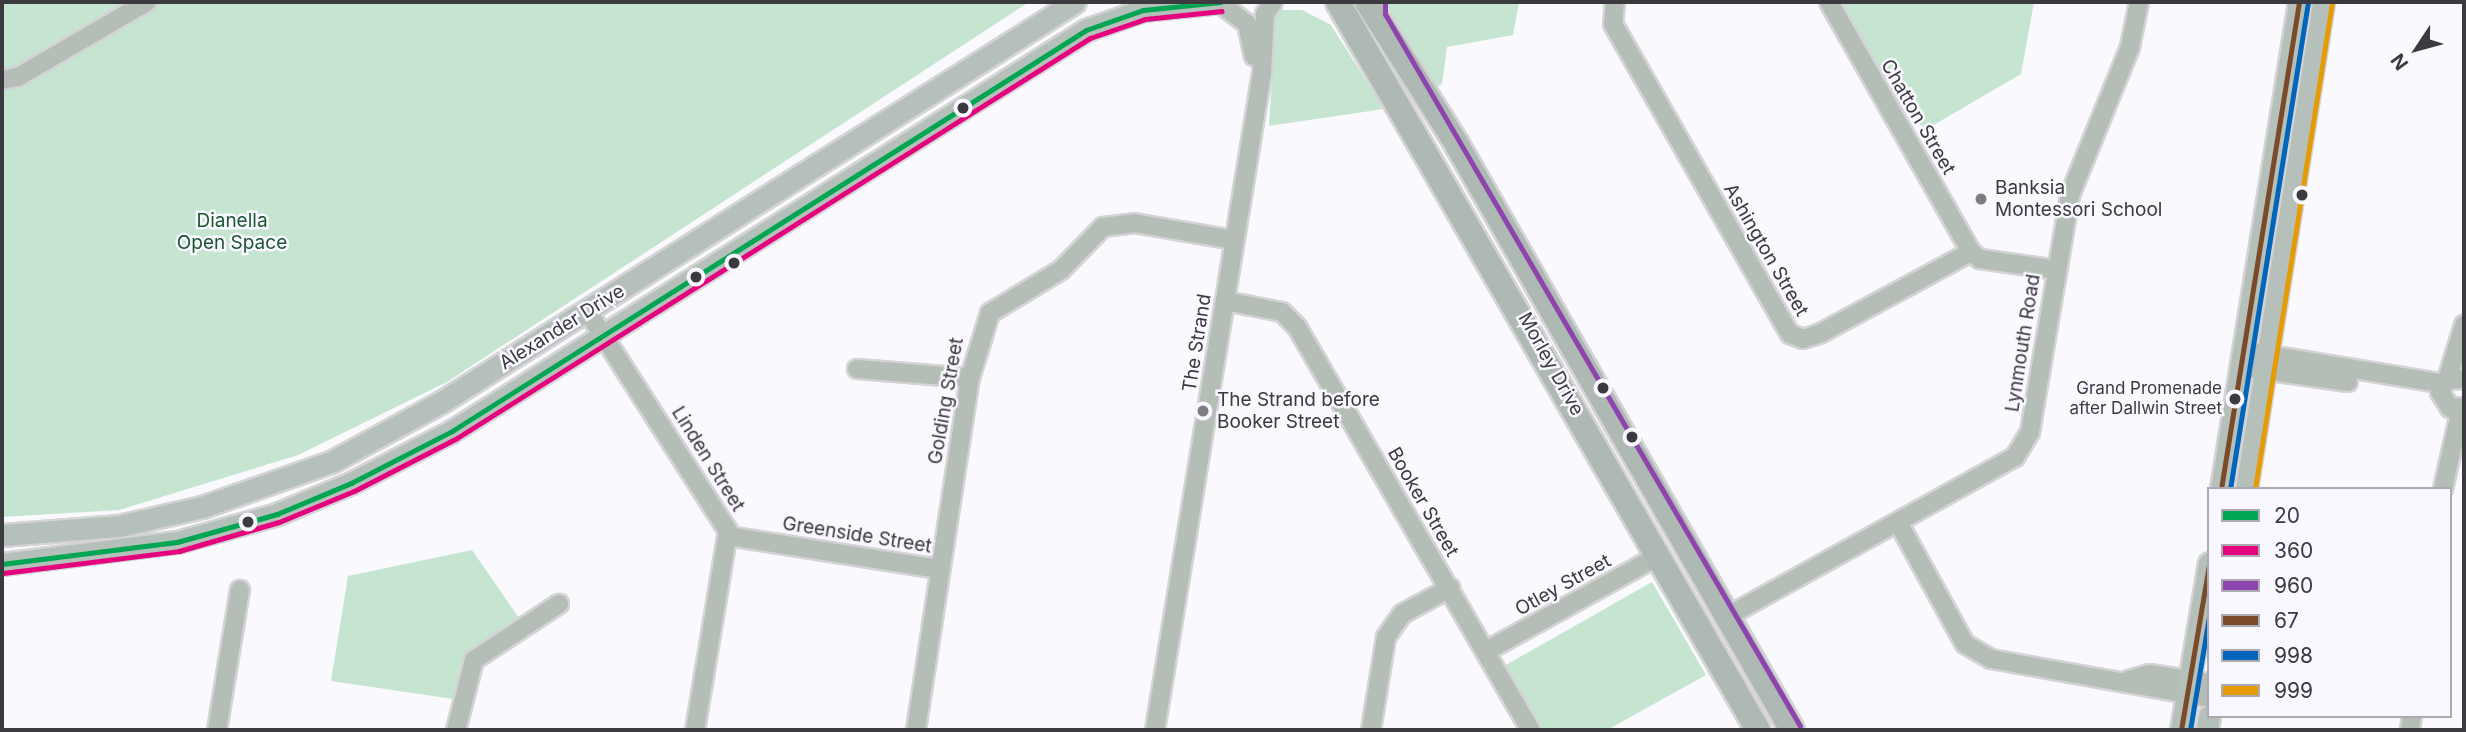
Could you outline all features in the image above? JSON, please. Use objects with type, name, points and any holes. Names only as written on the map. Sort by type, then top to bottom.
[{"type":"highway","name":"Morley Drive","points":[[1338,2],[1758,730]]},
{"type":"highway","name":"Morley Drive","points":[[1373,6],[1728,616],[1782,727]]},
{"type":"main road","name":"Alexander Drive","points":[[2,535],[119,526],[296,477],[432,408],[588,312],[1075,2]]},
{"type":"main road","name":"Alexander Drive","points":[[2,564],[177,542],[277,514],[387,466],[604,334],[1086,30],[1143,10],[1220,2]]},
{"type":"main road","points":[[2221,487],[2244,359],[2299,2]]},
{"type":"main road","points":[[2246,487],[2323,2]]},
{"type":"main road","points":[[2273,173],[2295,177]]},
{"type":"main road","points":[[2181,730],[2195,685],[2207,580]]},
{"type":"street","points":[[2,80],[18,77],[147,2]]},
{"type":"street","name":"The Strand","points":[[1220,2],[1247,24],[1257,87]]},
{"type":"street","name":"The Strand","points":[[1155,730],[1235,240],[1265,14],[1273,2]]},
{"type":"street","name":"Ashington Street","points":[[1615,2],[1613,24],[1790,334],[1803,339],[1821,333],[1971,252]]},
{"type":"street","name":"Chatton Street","points":[[1829,2],[1971,252]]},
{"type":"street","name":"Lynmouth Road","points":[[1728,616],[1899,524],[2015,457],[2030,432],[2070,195],[2130,47],[2139,2]]},
{"type":"street","name":"Golding Street","points":[[916,730],[970,378],[990,313],[1061,270],[1103,227],[1133,223],[1235,240]]},
{"type":"street","points":[[1971,252],[1980,259],[2057,270]]},
{"type":"street","name":"Booker Street","points":[[1225,301],[1282,313],[1297,327],[1488,650],[1531,730]]},
{"type":"street","name":"Linden Street","points":[[588,312],[728,536],[695,730]]},
{"type":"street","points":[[2443,487],[2464,325]]},
{"type":"street","points":[[2244,359],[2454,392]]},
{"type":"street","points":[[857,369],[970,378]]},
{"type":"street","points":[[1899,524],[1965,644],[1991,659],[2129,680],[2195,685]]},
{"type":"street","name":"Greenside Street","points":[[728,536],[939,569]]},
{"type":"street","name":"Otley Street","points":[[1488,650],[1658,556]]},
{"type":"street","points":[[1371,730],[1386,637],[1402,614],[1450,588]]},
{"type":"street","points":[[217,730],[240,590]]},
{"type":"street","points":[[456,730],[474,660],[559,604]]},
{"type":"green space","name":"Dianella Open Space","points":[[2,2],[1029,2],[447,382],[298,455],[119,510],[2,517]]},
{"type":"green space","points":[[1385,2],[1519,2],[1513,35],[1447,47],[1442,84],[1433,89]]},
{"type":"green space","points":[[1841,2],[2034,2],[2021,74],[1925,130],[1898,101]]},
{"type":"green space","points":[[1276,10],[1302,10],[1331,25],[1384,109],[1269,126]]},
{"type":"green space","points":[[472,550],[521,621],[464,666],[453,699],[331,681],[348,576]]},
{"type":"green space","points":[[1652,582],[1706,675],[1607,730],[1541,730],[1504,666]]},
{"type":"transit line","name":"20","points":[[2,564],[177,542],[277,514],[351,483],[452,431],[1086,30],[1143,10],[1221,2]]},
{"type":"transit line","name":"960","points":[[1385,2],[1385,14],[1800,726]]},
{"type":"transit line","name":"67","points":[[2221,487],[2299,2]]},
{"type":"transit line","name":"998","points":[[2230,487],[2308,3]]},
{"type":"transit line","name":"999","points":[[2255,487],[2332,3]]},
{"type":"transit line","name":"360","points":[[3,573],[179,551],[279,522],[354,491],[457,438],[1090,38],[1145,19],[1222,11]]},
{"type":"transit line","name":"67","points":[[2181,730],[2207,576]]},
{"type":"transit line","name":"998","points":[[2190,730],[2207,629]]},
{"type":"place","name":"Banksia Montessori School","points":[[1981,199]]},
{"type":"place","name":"Grand Promenade after Dallwin Street","points":[[2235,399]]},
{"type":"place","name":"The Strand before Booker Street","points":[[1203,411]]}]
